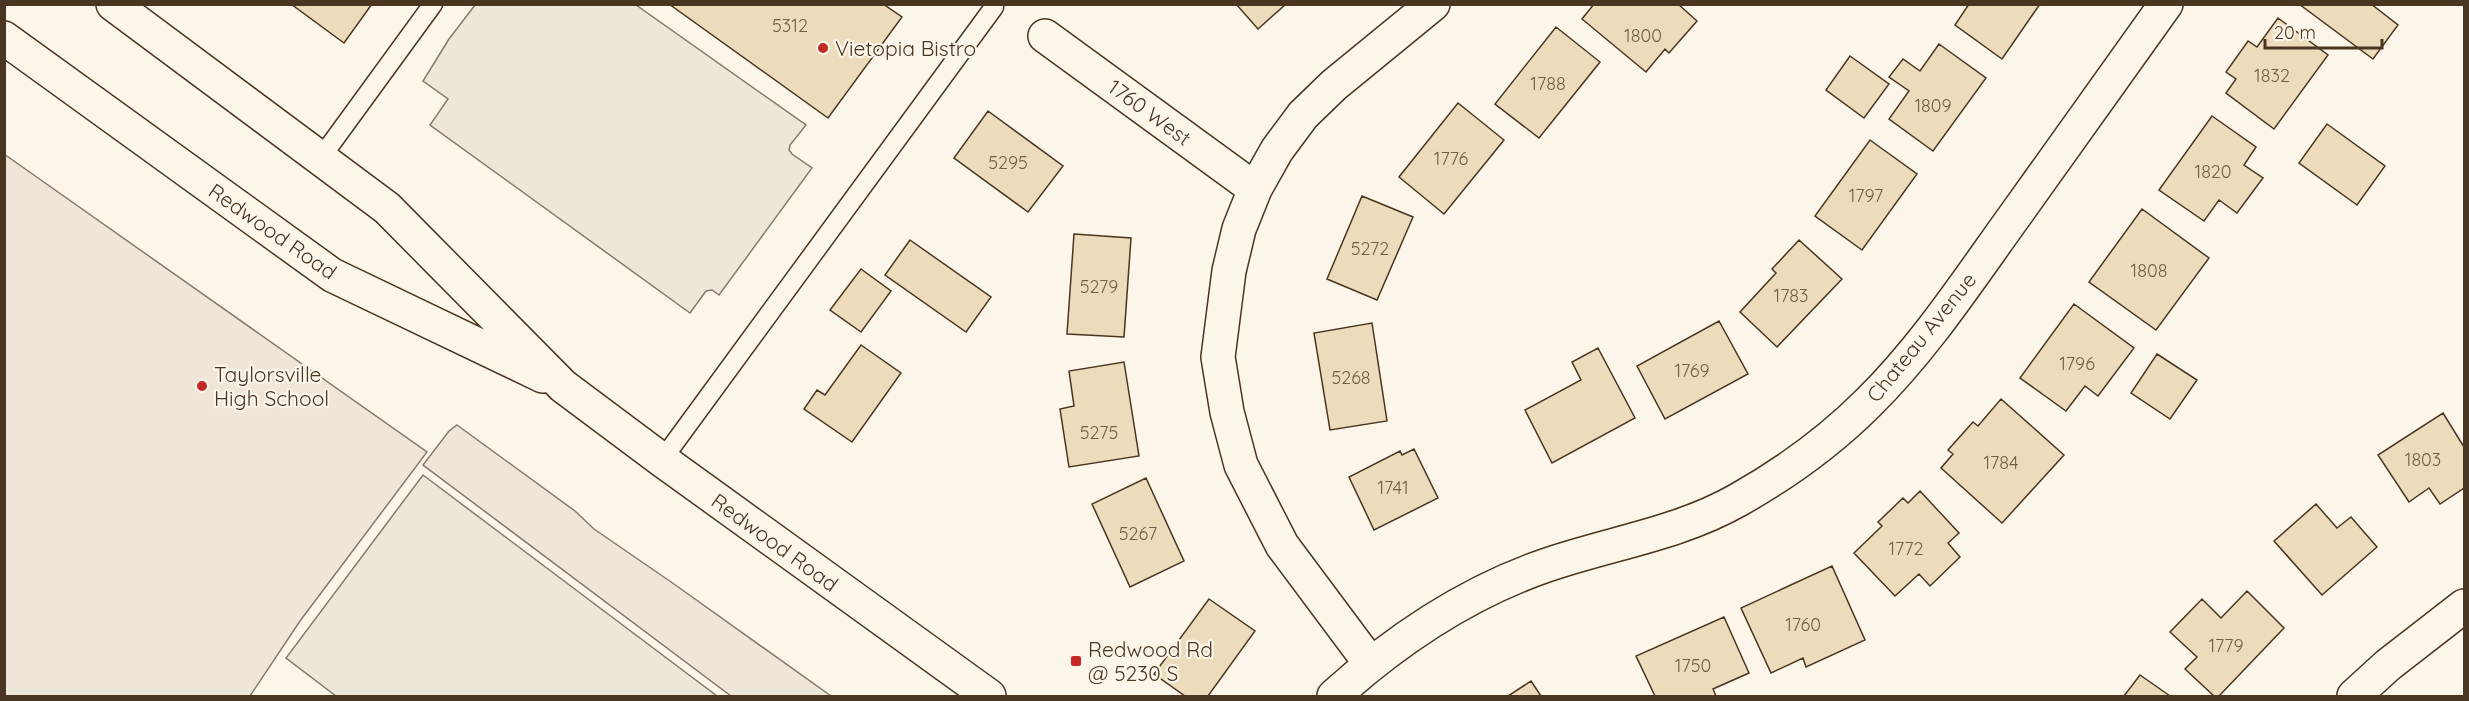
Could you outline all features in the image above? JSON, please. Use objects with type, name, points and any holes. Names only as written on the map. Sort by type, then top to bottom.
[{"type":"street","name":"Redwood Road","points":[[113,4],[387,208],[563,386],[989,696]]},
{"type":"street","points":[[1370,663],[1282,545],[1241,465],[1227,412],[1218,357],[1229,271],[1239,229],[1255,189],[1277,150],[1303,115],[1334,85],[1433,4]]},
{"type":"street","name":"Chateau Avenue","points":[[1334,696],[1370,663],[1399,642],[1496,585],[1548,565],[1656,535],[1699,519],[1737,501],[1774,478],[1827,439],[1867,404],[1905,363],[1940,319],[2166,4]]},
{"type":"street","name":"1760 West","points":[[1045,36],[1255,189]]},
{"type":"street","name":"Redwood Road","points":[[4,38],[332,275],[563,386]]},
{"type":"street","points":[[2354,696],[2388,665],[2464,606]]},
{"type":"lane","points":[[320,159],[433,4]]},
{"type":"lane","points":[[662,460],[994,4]]},
{"type":"shaded area","points":[[475,5],[636,5],[806,125],[790,145],[789,150],[812,168],[719,295],[712,290],[706,291],[690,313],[430,125],[448,99],[423,81],[449,39]]},
{"type":"shaded area","points":[[4,154],[427,452],[300,621],[250,696],[5,696]]},
{"type":"shaded area","points":[[457,425],[575,511],[594,529],[831,696],[731,696],[423,465],[449,431]]},
{"type":"shaded area","points":[[423,475],[717,696],[336,696],[286,658]]},
{"type":"building","points":[[291,4],[372,4],[344,43]]},
{"type":"building","points":[[669,4],[883,4],[902,17],[828,118]]},
{"type":"building","points":[[1236,4],[1286,4],[1258,29]]},
{"type":"building","points":[[1594,4],[1678,4],[1697,21],[1669,53],[1665,49],[1646,72],[1582,19]]},
{"type":"building","points":[[1969,4],[2040,4],[2002,59],[1955,25]]},
{"type":"building","points":[[2299,4],[2371,4],[2398,25],[2373,59]]},
{"type":"building","points":[[2278,18],[2328,55],[2274,129],[2226,93],[2236,79],[2226,72],[2248,41],[2257,47]]},
{"type":"building","points":[[1556,27],[1600,62],[1539,138],[1495,104]]},
{"type":"building","points":[[1939,44],[1986,78],[1933,151],[1889,119],[1909,91],[1889,77],[1903,59],[1920,71]]},
{"type":"building","points":[[1850,56],[1889,84],[1864,118],[1826,90]]},
{"type":"building","points":[[1458,103],[1504,140],[1444,214],[1399,177]]},
{"type":"building","points":[[988,111],[1063,166],[1028,212],[954,158]]},
{"type":"building","points":[[2212,116],[2256,147],[2244,165],[2263,178],[2237,213],[2219,200],[2204,221],[2159,190]]},
{"type":"building","points":[[2327,124],[2385,166],[2357,205],[2299,163]]},
{"type":"building","points":[[1870,140],[1917,174],[1862,250],[1815,216]]},
{"type":"building","points":[[1362,196],[1413,217],[1377,300],[1327,279]]},
{"type":"building","points":[[2142,209],[2209,258],[2156,330],[2089,282]]},
{"type":"building","points":[[1074,234],[1131,238],[1124,337],[1067,334]]},
{"type":"building","points":[[910,240],[991,297],[966,332],[885,275]]},
{"type":"building","points":[[1799,240],[1842,279],[1777,347],[1740,312],[1776,273],[1772,269]]},
{"type":"building","points":[[861,269],[891,291],[861,332],[830,310]]},
{"type":"building","points":[[2074,304],[2134,348],[2098,396],[2085,386],[2066,411],[2020,378]]},
{"type":"building","points":[[1719,321],[1748,374],[1665,419],[1637,366]]},
{"type":"building","points":[[1372,323],[1387,421],[1330,430],[1314,333]]},
{"type":"building","points":[[861,345],[901,373],[852,442],[804,409],[817,390],[825,395]]},
{"type":"building","points":[[1598,348],[1635,418],[1552,463],[1525,410],[1581,380],[1572,362]]},
{"type":"building","points":[[2157,354],[2197,380],[2170,419],[2131,393]]},
{"type":"building","points":[[1124,362],[1139,456],[1069,467],[1060,409],[1074,406],[1069,371]]},
{"type":"building","points":[[2001,399],[2064,455],[2002,523],[1941,468],[1953,454],[1948,450],[1973,422],[1978,426]]},
{"type":"building","points":[[2443,413],[2464,447],[2464,488],[2440,504],[2429,488],[2409,502],[2378,455]]},
{"type":"building","points":[[1414,449],[1438,498],[1374,530],[1349,477],[1400,451],[1402,455]]},
{"type":"building","points":[[1146,478],[1184,561],[1130,587],[1092,504]]},
{"type":"building","points":[[1920,491],[1959,533],[1948,543],[1960,557],[1930,586],[1919,574],[1895,596],[1854,553],[1882,526],[1878,522],[1903,498],[1908,503]]},
{"type":"building","points":[[2316,504],[2337,528],[2351,517],[2377,547],[2322,595],[2274,541]]},
{"type":"building","points":[[1832,566],[1865,640],[1806,667],[1803,658],[1771,673],[1741,608]]},
{"type":"building","points":[[2247,591],[2284,628],[2219,696],[2214,696],[2185,669],[2197,657],[2170,632],[2202,599],[2221,618]]},
{"type":"building","points":[[1209,599],[1255,631],[1208,696],[1185,696],[1154,674]]},
{"type":"building","points":[[1724,617],[1749,673],[1713,689],[1716,696],[1655,696],[1636,656]]},
{"type":"building","points":[[2140,675],[2170,696],[2124,696]]},
{"type":"building","points":[[1531,681],[1541,696],[1508,696]]},
{"type":"place","name":"Vietopia Bistro","points":[[823,48]]},
{"type":"place","name":"Taylorsville High School","points":[[202,386]]},
{"type":"place","name":"Redwood Rd @ 5230 S","points":[[1076,661]]}]
